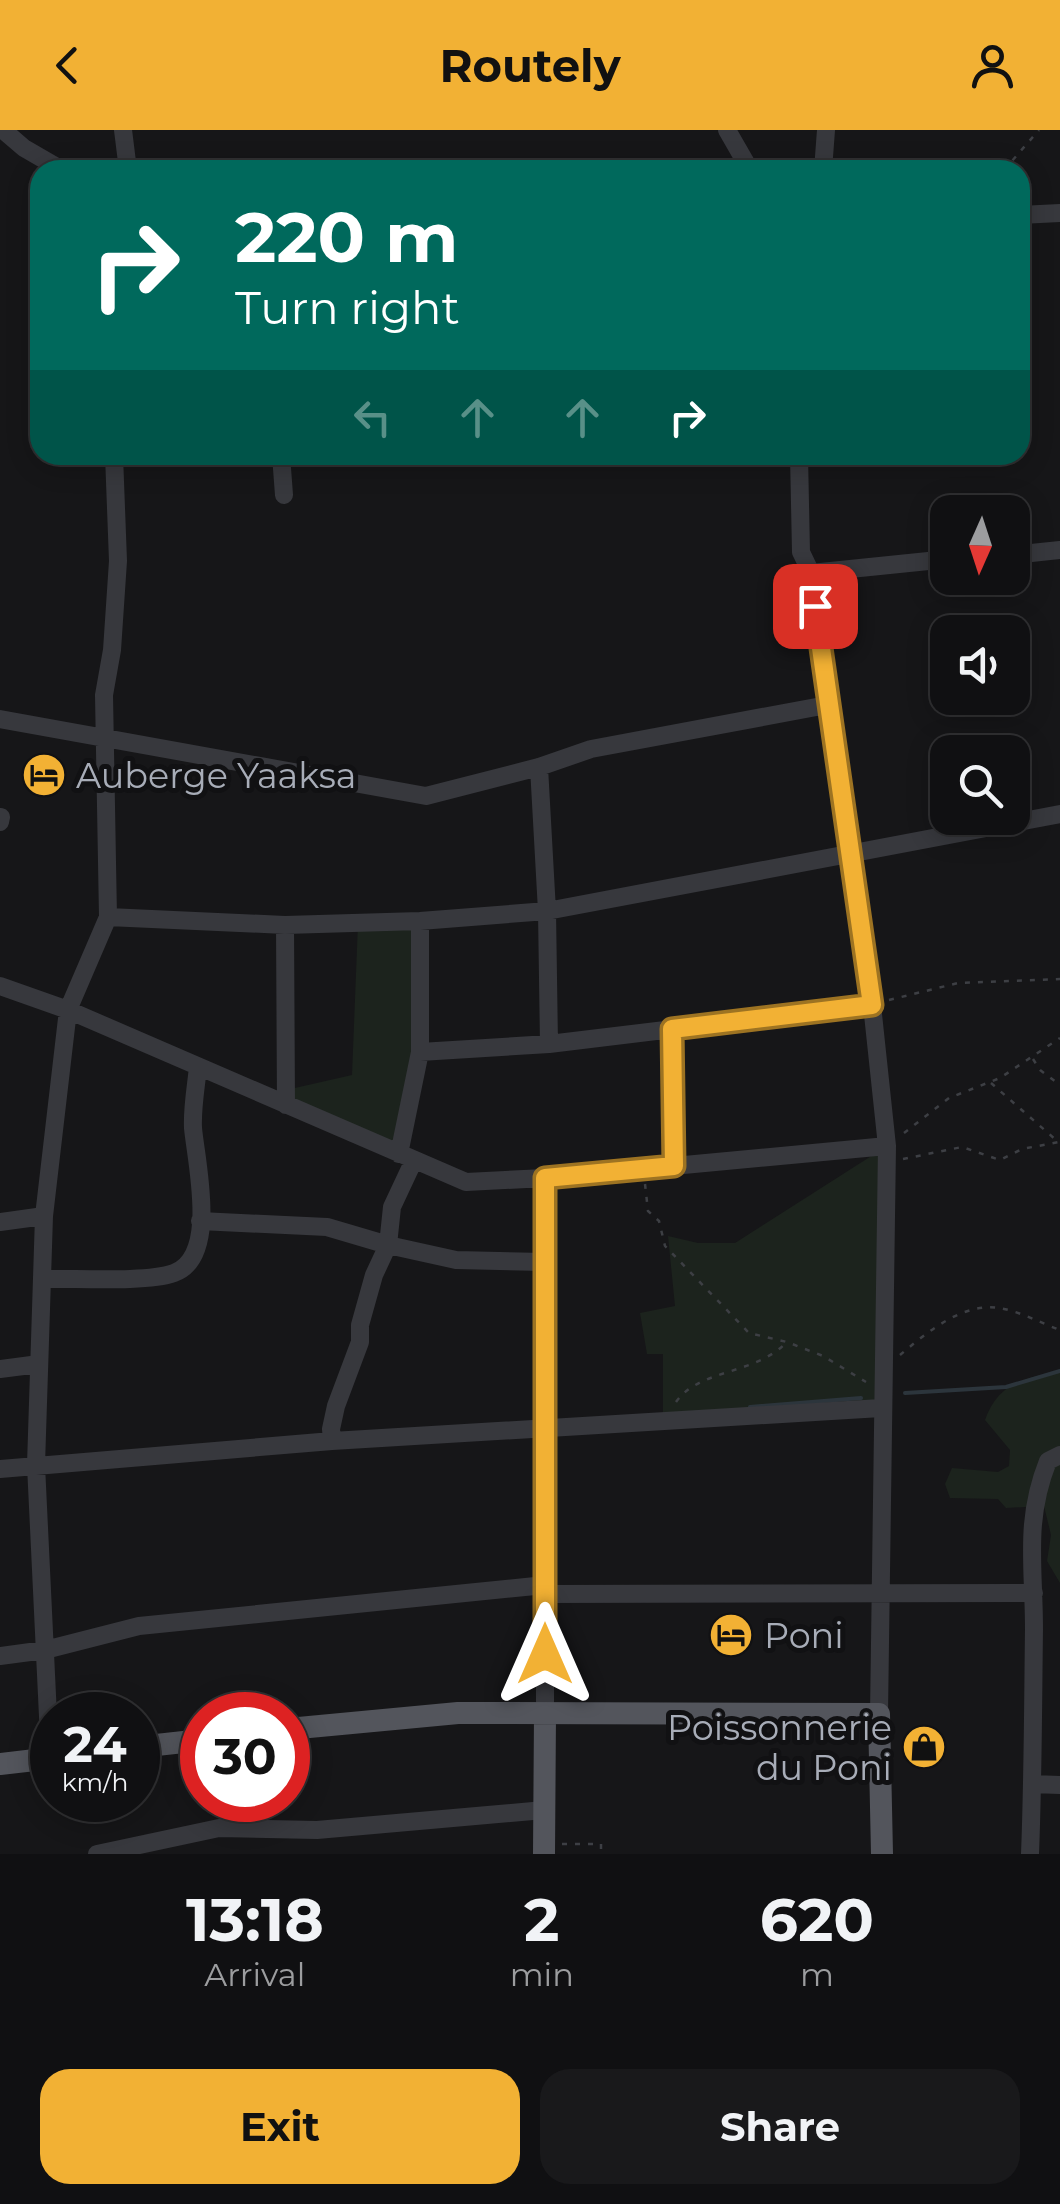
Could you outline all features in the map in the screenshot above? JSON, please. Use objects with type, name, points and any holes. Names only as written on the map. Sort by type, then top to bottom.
[{"type":"main road","points":[[310,1727],[458,1713],[879,1714],[882,1854]]},
{"type":"main road","points":[[544,1849],[545,1714]]},
{"type":"main road","points":[[0,1764],[30,1760]]},
{"type":"street","points":[[3,130],[45,160]]},
{"type":"street","points":[[123,130],[127,160]]},
{"type":"street","points":[[727,130],[744,160]]},
{"type":"street","points":[[824,160],[826,130]]},
{"type":"street","points":[[1030,214],[1060,213]]},
{"type":"street","points":[[47,1692],[36,1465],[44,1216],[68,1010],[108,918],[104,694],[112,650],[118,561],[114,465]]},
{"type":"street","points":[[282,465],[284,496]]},
{"type":"street","points":[[800,465],[801,552],[811,574],[872,1005],[887,1153],[879,1714]]},
{"type":"street","points":[[1030,553],[1060,550]]},
{"type":"street","points":[[811,574],[930,561]]},
{"type":"street","points":[[0,719],[426,796],[539,767],[590,749],[827,705]]},
{"type":"street","points":[[539,767],[549,1044]]},
{"type":"street","points":[[108,918],[285,925],[420,921],[547,911],[1060,814]]},
{"type":"street","points":[[332,1441],[336,1406],[360,1342],[360,1324],[374,1275],[388,1246],[392,1207],[407,1157],[420,1052],[420,921]]},
{"type":"street","points":[[285,925],[286,1104]]},
{"type":"street","points":[[0,986],[68,1010],[466,1182],[887,1153]]},
{"type":"street","points":[[420,1052],[549,1044],[872,1005]]},
{"type":"street","points":[[672,1029],[674,1166]]},
{"type":"street","points":[[42,1279],[173,1274],[193,1255],[203,1200],[193,1114],[198,1066]]},
{"type":"street","points":[[545,1178],[545,1714]]},
{"type":"street","points":[[0,1222],[44,1216]]},
{"type":"street","points":[[200,1221],[328,1227],[388,1246],[456,1260],[545,1262]]},
{"type":"street","points":[[0,1369],[39,1364]]},
{"type":"street","points":[[0,1469],[332,1441],[546,1429],[676,1411],[881,1408]]},
{"type":"street","points":[[1030,1854],[1033,1505],[1048,1461],[1060,1455]]},
{"type":"street","points":[[0,1656],[45,1650],[139,1626],[545,1589],[881,1595],[1034,1592]]},
{"type":"street","points":[[1032,1784],[1060,1786]]},
{"type":"street","points":[[97,1854],[219,1828],[317,1830],[544,1810]]},
{"type":"path","points":[[1013,160],[1039,130]]},
{"type":"path","points":[[872,1005],[958,983],[1060,979]]},
{"type":"path","points":[[887,1153],[949,1098],[990,1082],[1060,1038]]},
{"type":"path","points":[[1032,1059],[1060,1085]]},
{"type":"path","points":[[990,1082],[1059,1142]]},
{"type":"path","points":[[887,1153],[962,1147],[1000,1160],[1022,1149],[1059,1142]]},
{"type":"path","points":[[643,1169],[648,1210],[659,1221],[665,1246],[749,1333],[787,1342],[848,1368],[863,1382],[882,1387]]},
{"type":"path","points":[[882,1356],[901,1354],[955,1316],[982,1306],[1003,1308],[1060,1330]]},
{"type":"path","points":[[676,1411],[684,1391],[755,1366],[787,1342]]},
{"type":"path","points":[[544,1849],[600,1844],[600,1854]]},
{"type":"shaded area","points":[[358,923],[420,925],[420,1052],[399,1154],[286,1105],[286,1090],[352,1075]]},
{"type":"shaded area","points":[[887,1146],[881,1408],[663,1421],[663,1354],[647,1354],[640,1313],[675,1306],[668,1236],[698,1243],[735,1243]]},
{"type":"shaded area","points":[[1060,1371],[1060,1583],[1047,1561],[1051,1535],[1044,1506],[1006,1508],[998,1499],[950,1498],[945,1484],[952,1468],[998,1472],[1009,1466],[1010,1450],[985,1420],[991,1407],[1014,1384]]},
{"type":"waterway","points":[[905,1393],[1006,1387],[1060,1371]]},
{"type":"waterway","points":[[750,1407],[861,1398]]},
{"type":"place","name":"Auberge Yaaksa","points":[[44,775]]},
{"type":"place","name":"Poni","points":[[731,1635]]},
{"type":"place","name":"Poissonnerie du Poni","points":[[924,1747]]},
{"type":"route","points":[[545,1654],[545,1178],[674,1166],[672,1029],[872,1005],[815,606]]}]
